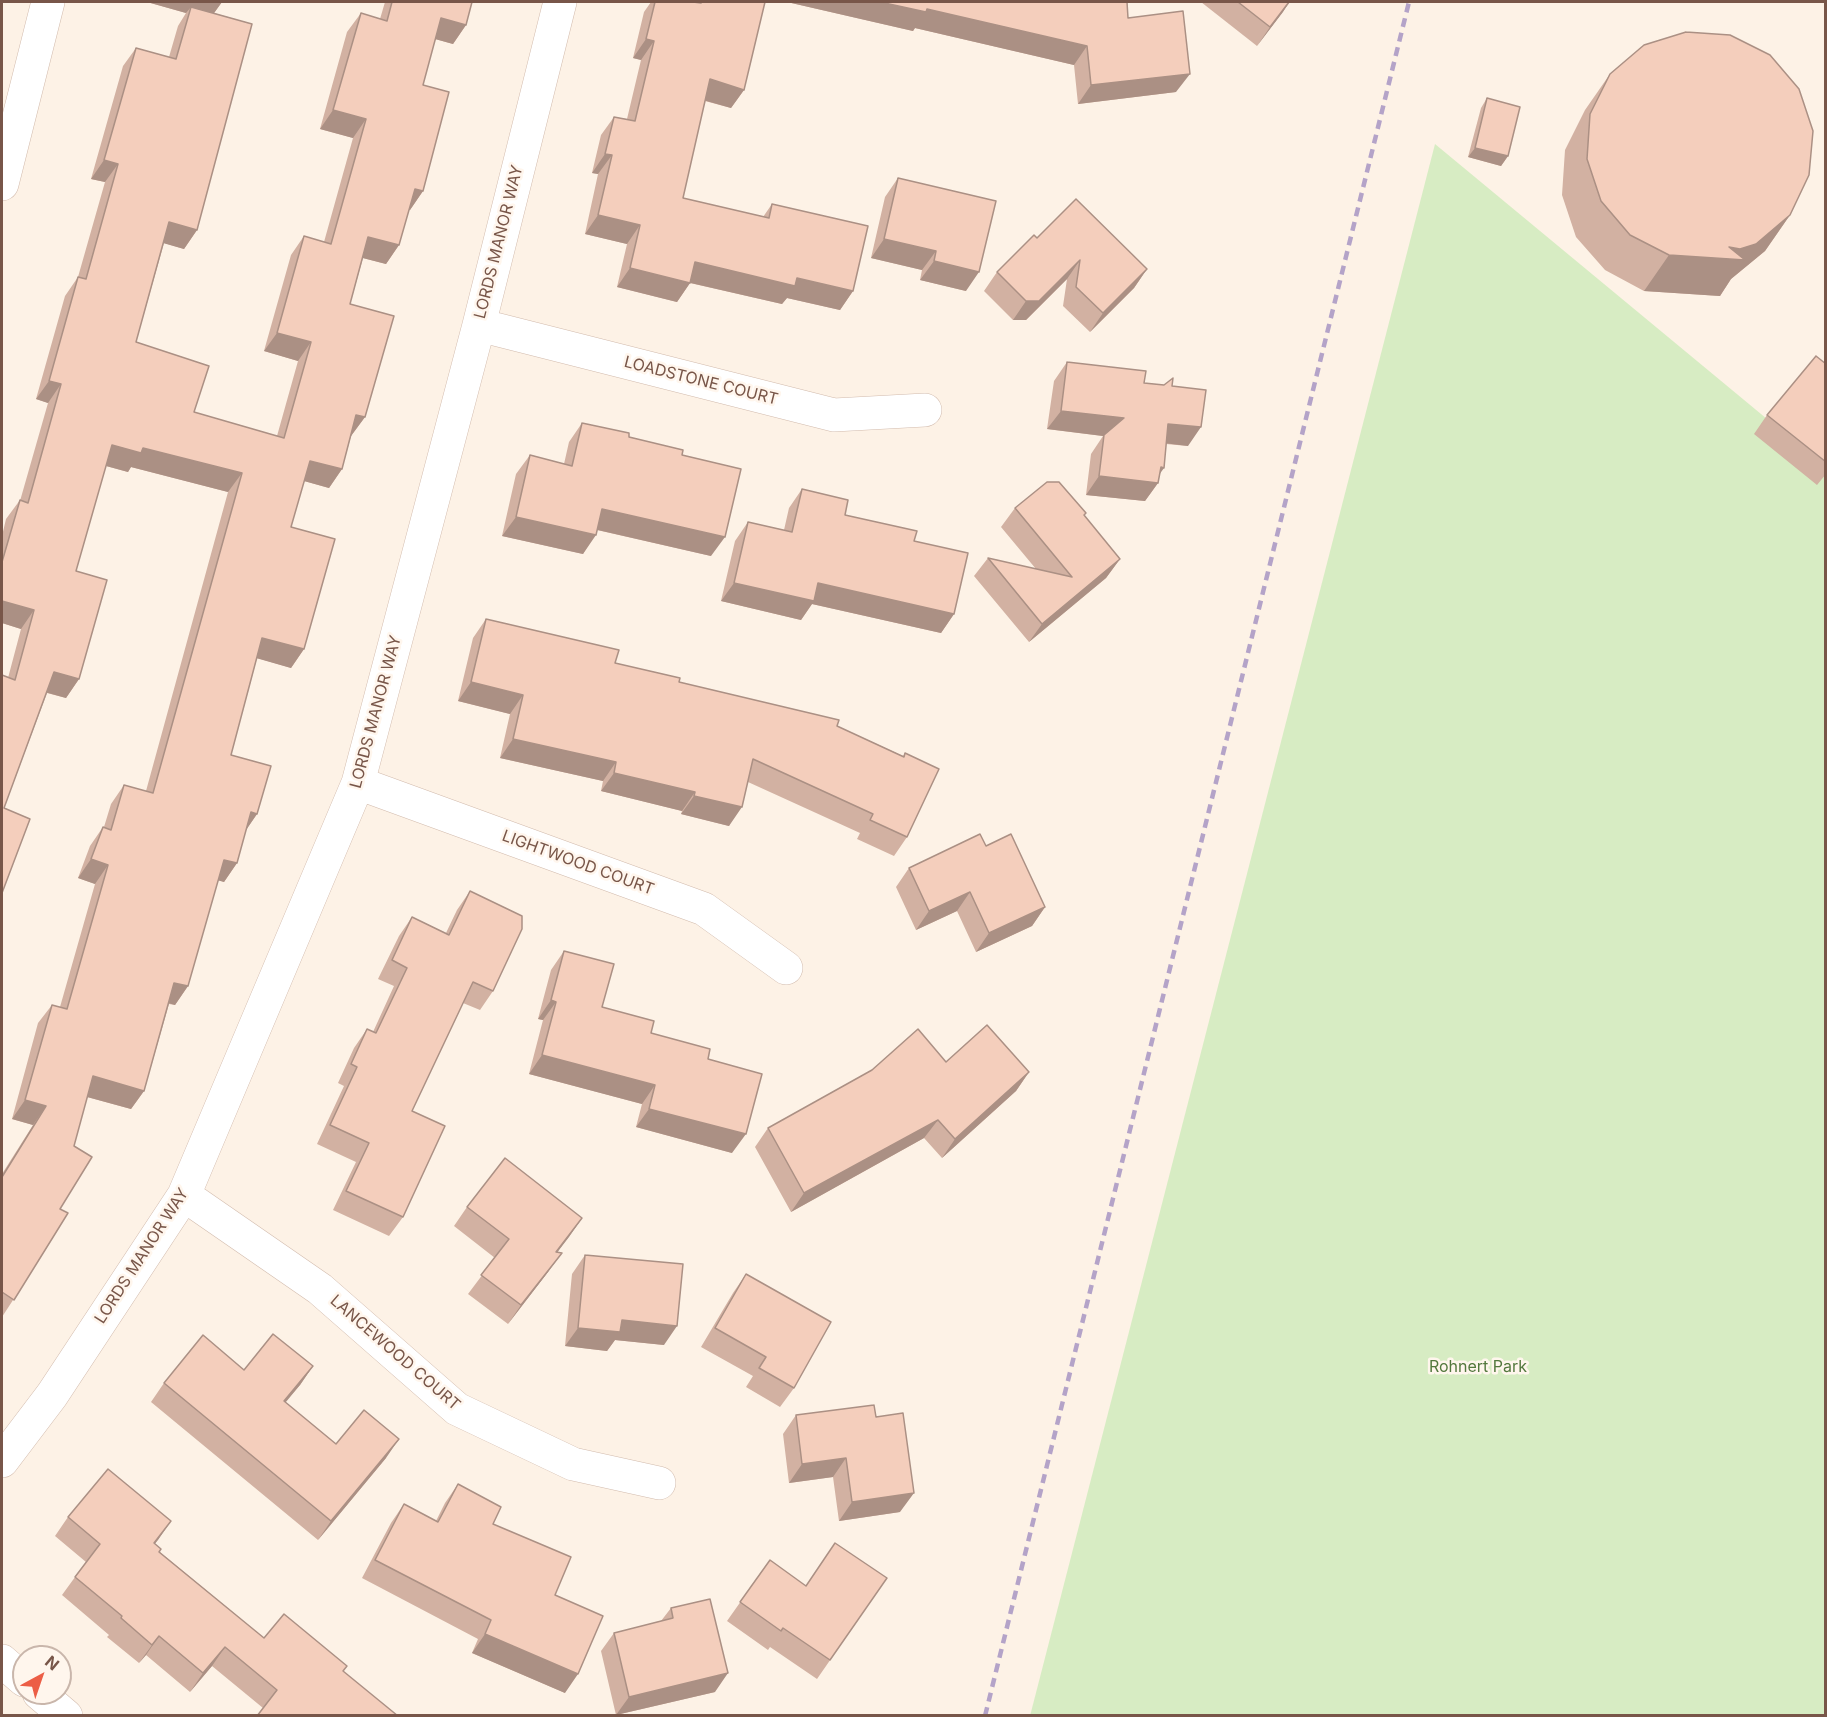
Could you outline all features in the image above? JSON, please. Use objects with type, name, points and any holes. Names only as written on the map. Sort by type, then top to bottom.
[{"type":"street","points":[[2,184],[48,2]]},
{"type":"street","name":"LORDS MANOR WAY","points":[[2,1461],[52,1395],[184,1195],[358,783],[479,325],[560,2]]},
{"type":"street","name":"LOADSTONE COURT","points":[[479,325],[834,415],[925,410]]},
{"type":"street","name":"LIGHTWOOD COURT","points":[[358,783],[704,909],[786,968]]},
{"type":"street","name":"LANCEWOOD COURT","points":[[184,1195],[320,1289],[457,1409],[573,1464],[659,1483]]},
{"type":"street","points":[[53,1705],[66,1716]]},
{"type":"green space","name":"Rohnert Park","points":[[1435,144],[1825,467],[1825,1715],[1030,1716]]},
{"type":"building","points":[[392,2],[472,2],[466,25],[441,18],[423,85],[449,92],[423,191],[415,189],[399,245],[368,237],[350,304],[394,316],[365,417],[356,415],[342,469],[310,461],[291,527],[335,539],[304,649],[262,638],[231,755],[271,766],[257,814],[251,812],[237,863],[224,860],[188,986],[174,983],[144,1091],[93,1076],[74,1146],[92,1157],[60,1209],[68,1213],[14,1300],[2,1292],[2,1177],[46,1106],[25,1100],[52,1005],[67,1009],[108,865],[91,859],[103,827],[111,830],[124,785],[153,793],[242,473],[143,448],[141,453],[112,445],[76,571],[107,580],[79,679],[54,672],[4,808],[30,819],[2,893],[2,675],[15,680],[34,610],[2,601],[2,562],[20,500],[28,503],[61,384],[49,381],[78,277],[86,279],[118,164],[104,160],[136,48],[176,59],[191,7],[252,24],[197,230],[169,222],[136,342],[209,366],[194,412],[284,438],[311,342],[277,333],[304,236],[331,244],[366,119],[333,110],[361,13],[387,21]]},
{"type":"building","points":[[655,2],[765,2],[744,90],[710,79],[683,198],[769,218],[772,204],[868,226],[853,291],[797,278],[795,286],[695,262],[690,283],[630,268],[640,225],[598,215],[612,155],[605,154],[614,117],[635,121],[654,41],[646,39]]},
{"type":"building","points":[[880,2],[1127,2],[1128,18],[1183,11],[1190,74],[1091,85],[1087,46],[927,9],[926,12]]},
{"type":"building","points":[[1238,2],[1289,2],[1270,27]]},
{"type":"building","points":[[1686,32],[1730,35],[1770,55],[1799,89],[1813,131],[1809,175],[1790,215],[1756,244],[1740,249],[1729,247],[1745,260],[1669,255],[1630,235],[1601,201],[1587,159],[1590,114],[1610,74],[1644,45]]},
{"type":"building","points":[[1487,98],[1520,107],[1508,156],[1475,148]]},
{"type":"building","points":[[898,178],[996,201],[979,272],[934,261],[936,251],[884,239]]},
{"type":"building","points":[[1076,199],[1147,269],[1103,313],[1076,287],[1080,260],[1039,301],[1026,301],[997,272],[1034,235],[1037,238]]},
{"type":"building","points":[[1816,356],[1826,364],[1826,462],[1767,415]]},
{"type":"building","points":[[1067,362],[1146,371],[1144,383],[1164,385],[1173,378],[1172,386],[1206,390],[1201,427],[1168,424],[1164,468],[1161,467],[1158,483],[1099,476],[1104,435],[1124,418],[1061,411]]},
{"type":"building","points":[[582,423],[629,433],[629,437],[683,450],[682,455],[741,469],[725,537],[602,509],[596,535],[516,517],[530,455],[572,466]]},
{"type":"building","points":[[1047,482],[1059,482],[1086,513],[1084,515],[1120,559],[1042,624],[988,558],[1072,577],[1015,508]]},
{"type":"building","points":[[802,489],[848,500],[845,515],[917,531],[914,541],[968,553],[954,614],[818,583],[814,601],[734,583],[748,522],[792,532]]},
{"type":"building","points":[[486,619],[619,650],[615,663],[680,678],[679,682],[839,720],[837,726],[904,757],[905,753],[939,769],[907,837],[870,820],[873,814],[753,759],[742,807],[694,796],[695,792],[614,773],[616,762],[513,739],[523,695],[471,682]]},
{"type":"building","points":[[980,834],[986,846],[1011,834],[1045,907],[989,933],[970,892],[929,911],[909,868]]},
{"type":"building","points":[[470,891],[522,916],[522,929],[493,991],[473,982],[412,1111],[445,1126],[403,1217],[346,1191],[369,1143],[330,1125],[357,1067],[351,1064],[367,1029],[376,1033],[407,968],[392,960],[412,917],[449,935]]},
{"type":"building","points":[[564,951],[614,964],[602,1007],[654,1021],[651,1033],[710,1049],[708,1059],[762,1074],[746,1134],[649,1109],[655,1085],[542,1055],[556,1002],[551,1000]]},
{"type":"building","points":[[987,1025],[1029,1072],[955,1139],[938,1120],[804,1193],[768,1128],[872,1070],[918,1029],[946,1062]]},
{"type":"building","points":[[505,1158],[582,1218],[556,1252],[562,1253],[521,1305],[481,1275],[509,1239],[467,1207]]},
{"type":"building","points":[[585,1255],[683,1264],[677,1326],[622,1320],[620,1332],[578,1328]]},
{"type":"building","points":[[746,1274],[831,1322],[794,1388],[759,1368],[766,1357],[715,1328]]},
{"type":"building","points":[[273,1334],[313,1366],[284,1401],[336,1444],[364,1410],[399,1439],[331,1521],[164,1383],[203,1335],[244,1370]]},
{"type":"building","points":[[874,1405],[876,1417],[903,1413],[914,1493],[852,1502],[846,1458],[802,1464],[796,1415]]},
{"type":"building","points":[[108,1469],[171,1521],[154,1543],[161,1549],[159,1552],[264,1638],[284,1614],[347,1666],[343,1671],[398,1716],[257,1716],[277,1690],[225,1647],[203,1673],[159,1636],[152,1645],[121,1618],[122,1616],[75,1577],[100,1544],[68,1517]]},
{"type":"building","points":[[458,1484],[501,1507],[493,1524],[571,1557],[555,1595],[603,1616],[578,1674],[485,1634],[491,1620],[375,1560],[404,1504],[438,1522]]},
{"type":"building","points":[[835,1543],[887,1578],[830,1660],[783,1628],[781,1631],[740,1602],[770,1560],[806,1586]]},
{"type":"building","points":[[710,1599],[728,1673],[629,1697],[614,1633],[673,1618],[671,1608]]},
{"type":"railway","points":[[985,1716],[1409,2]]}]
